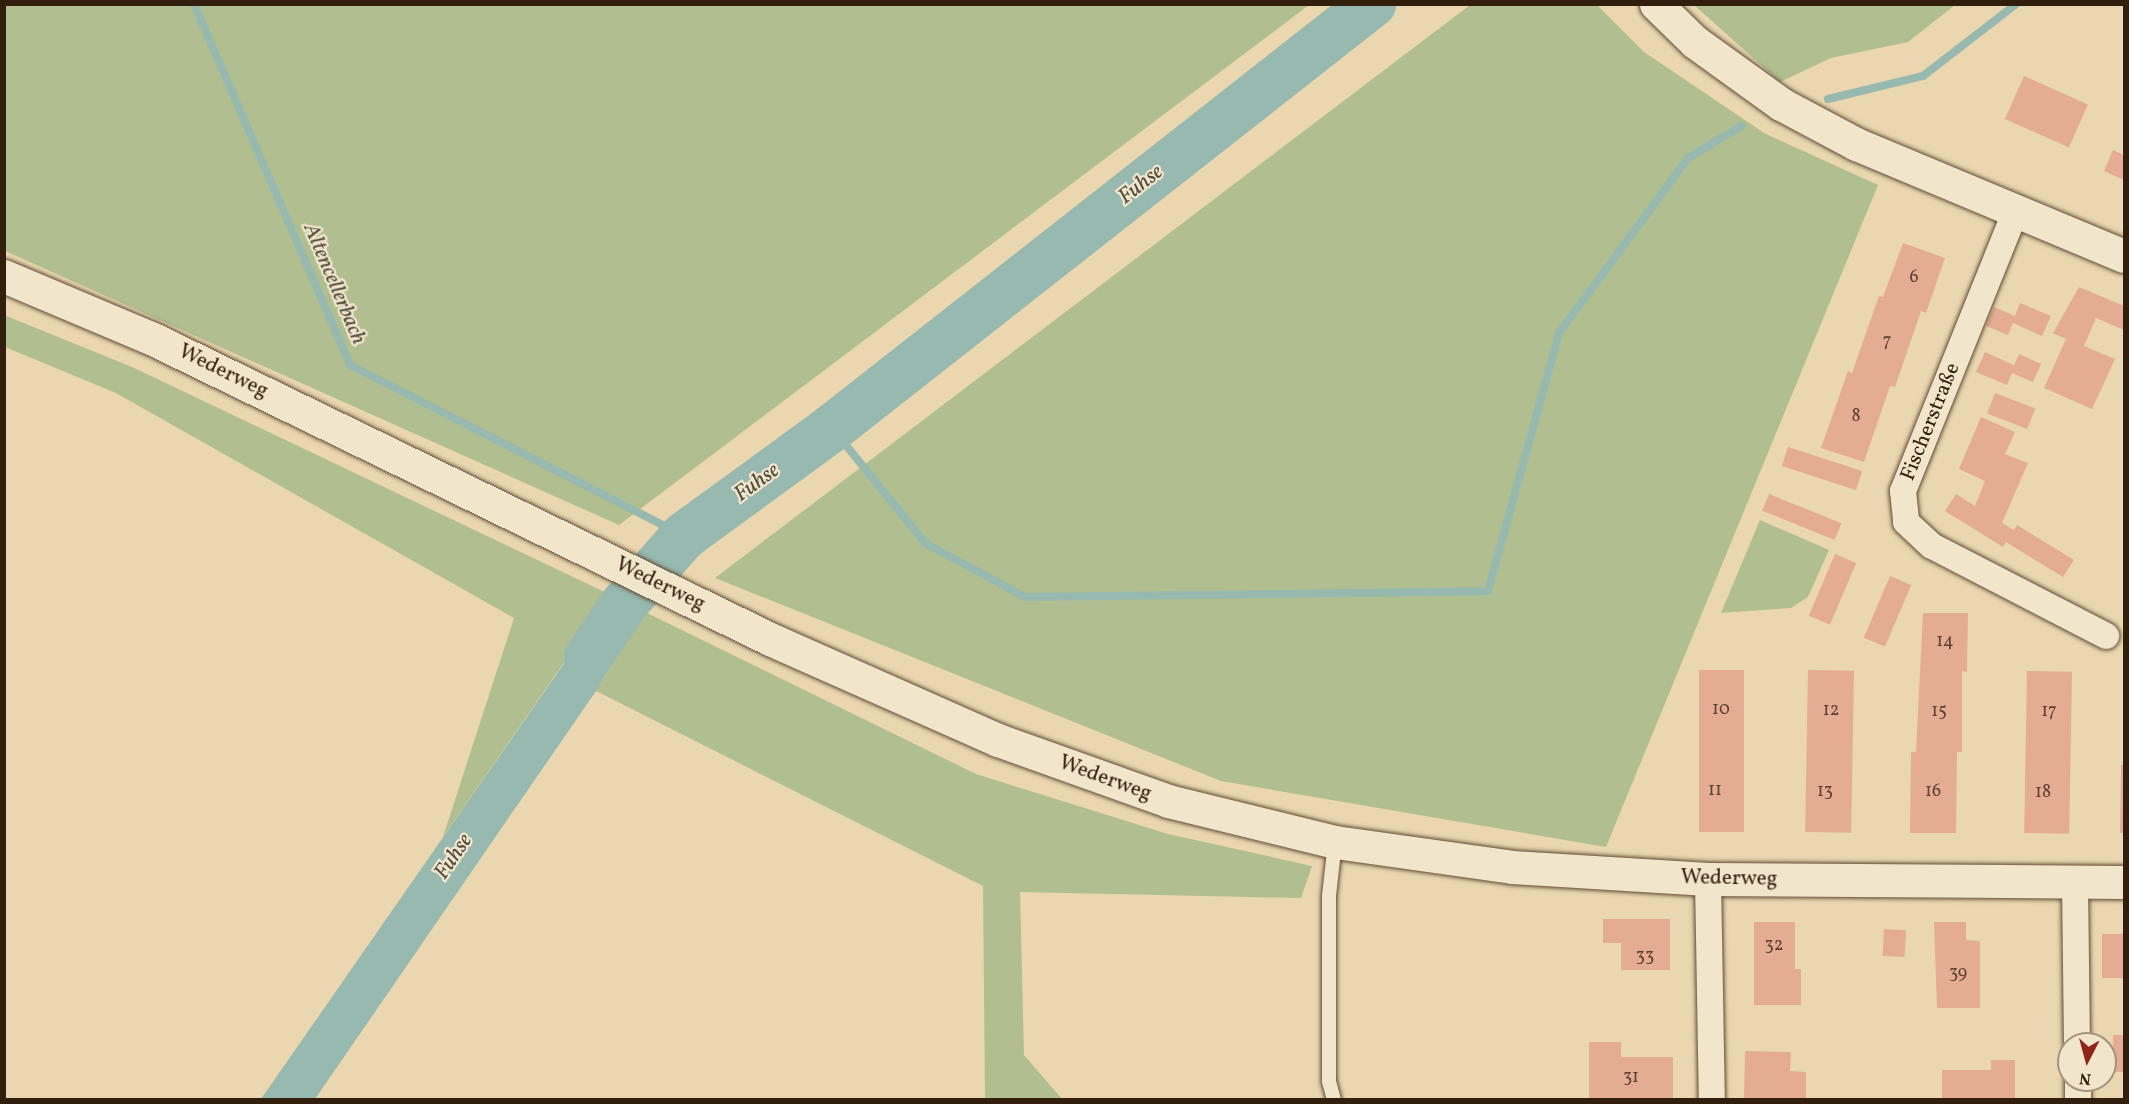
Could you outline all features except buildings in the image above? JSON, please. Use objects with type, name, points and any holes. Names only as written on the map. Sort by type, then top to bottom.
[{"type":"main road","points":[[1656,4],[1695,42],[1781,104],[1856,144],[2124,256]]},
{"type":"main road","name":"Wederweg","points":[[4,276],[151,338],[770,639],[998,740],[1168,801],[1335,842],[1512,867],[1708,879],[2124,882]]},
{"type":"street","name":"Fischerstraße","points":[[2016,210],[1903,491],[1906,522],[1932,546],[2106,636]]},
{"type":"street","points":[[1708,879],[1712,1100]]},
{"type":"street","points":[[2075,882],[2077,1032]]},
{"type":"lane","points":[[1334,1100],[1329,1081],[1329,896],[1335,842]]},
{"type":"green space","points":[[5,4],[1309,5],[619,525],[5,251]]},
{"type":"green space","points":[[1470,5],[1597,5],[1644,52],[1764,133],[1878,185],[1606,847],[1221,781],[715,578]]},
{"type":"green space","points":[[1694,5],[1955,5],[1908,42],[1831,58],[1780,82]]},
{"type":"green space","points":[[4,315],[132,367],[611,595],[443,837],[514,618],[116,393],[5,347]]},
{"type":"green space","points":[[1760,520],[1829,550],[1808,597],[1791,608],[1721,613]]},
{"type":"green space","points":[[643,611],[976,774],[1168,834],[1312,866],[1301,898],[1020,892],[1024,1055],[1062,1099],[985,1099],[983,886],[596,691]]},
{"type":"water","points":[[611,596],[643,611],[596,691],[315,1099],[261,1099]]},
{"type":"waterway","name":"Altencellerbach","points":[[194,4],[350,365],[684,536]]},
{"type":"waterway","name":"Fuhse","points":[[588,657],[625,603],[684,536],[832,428],[1372,4]]},
{"type":"waterway","points":[[1828,99],[1923,76],[2016,4]]},
{"type":"waterway","points":[[832,428],[925,543],[1025,597],[1488,591],[1559,333],[1688,158],[1741,126]]}]
